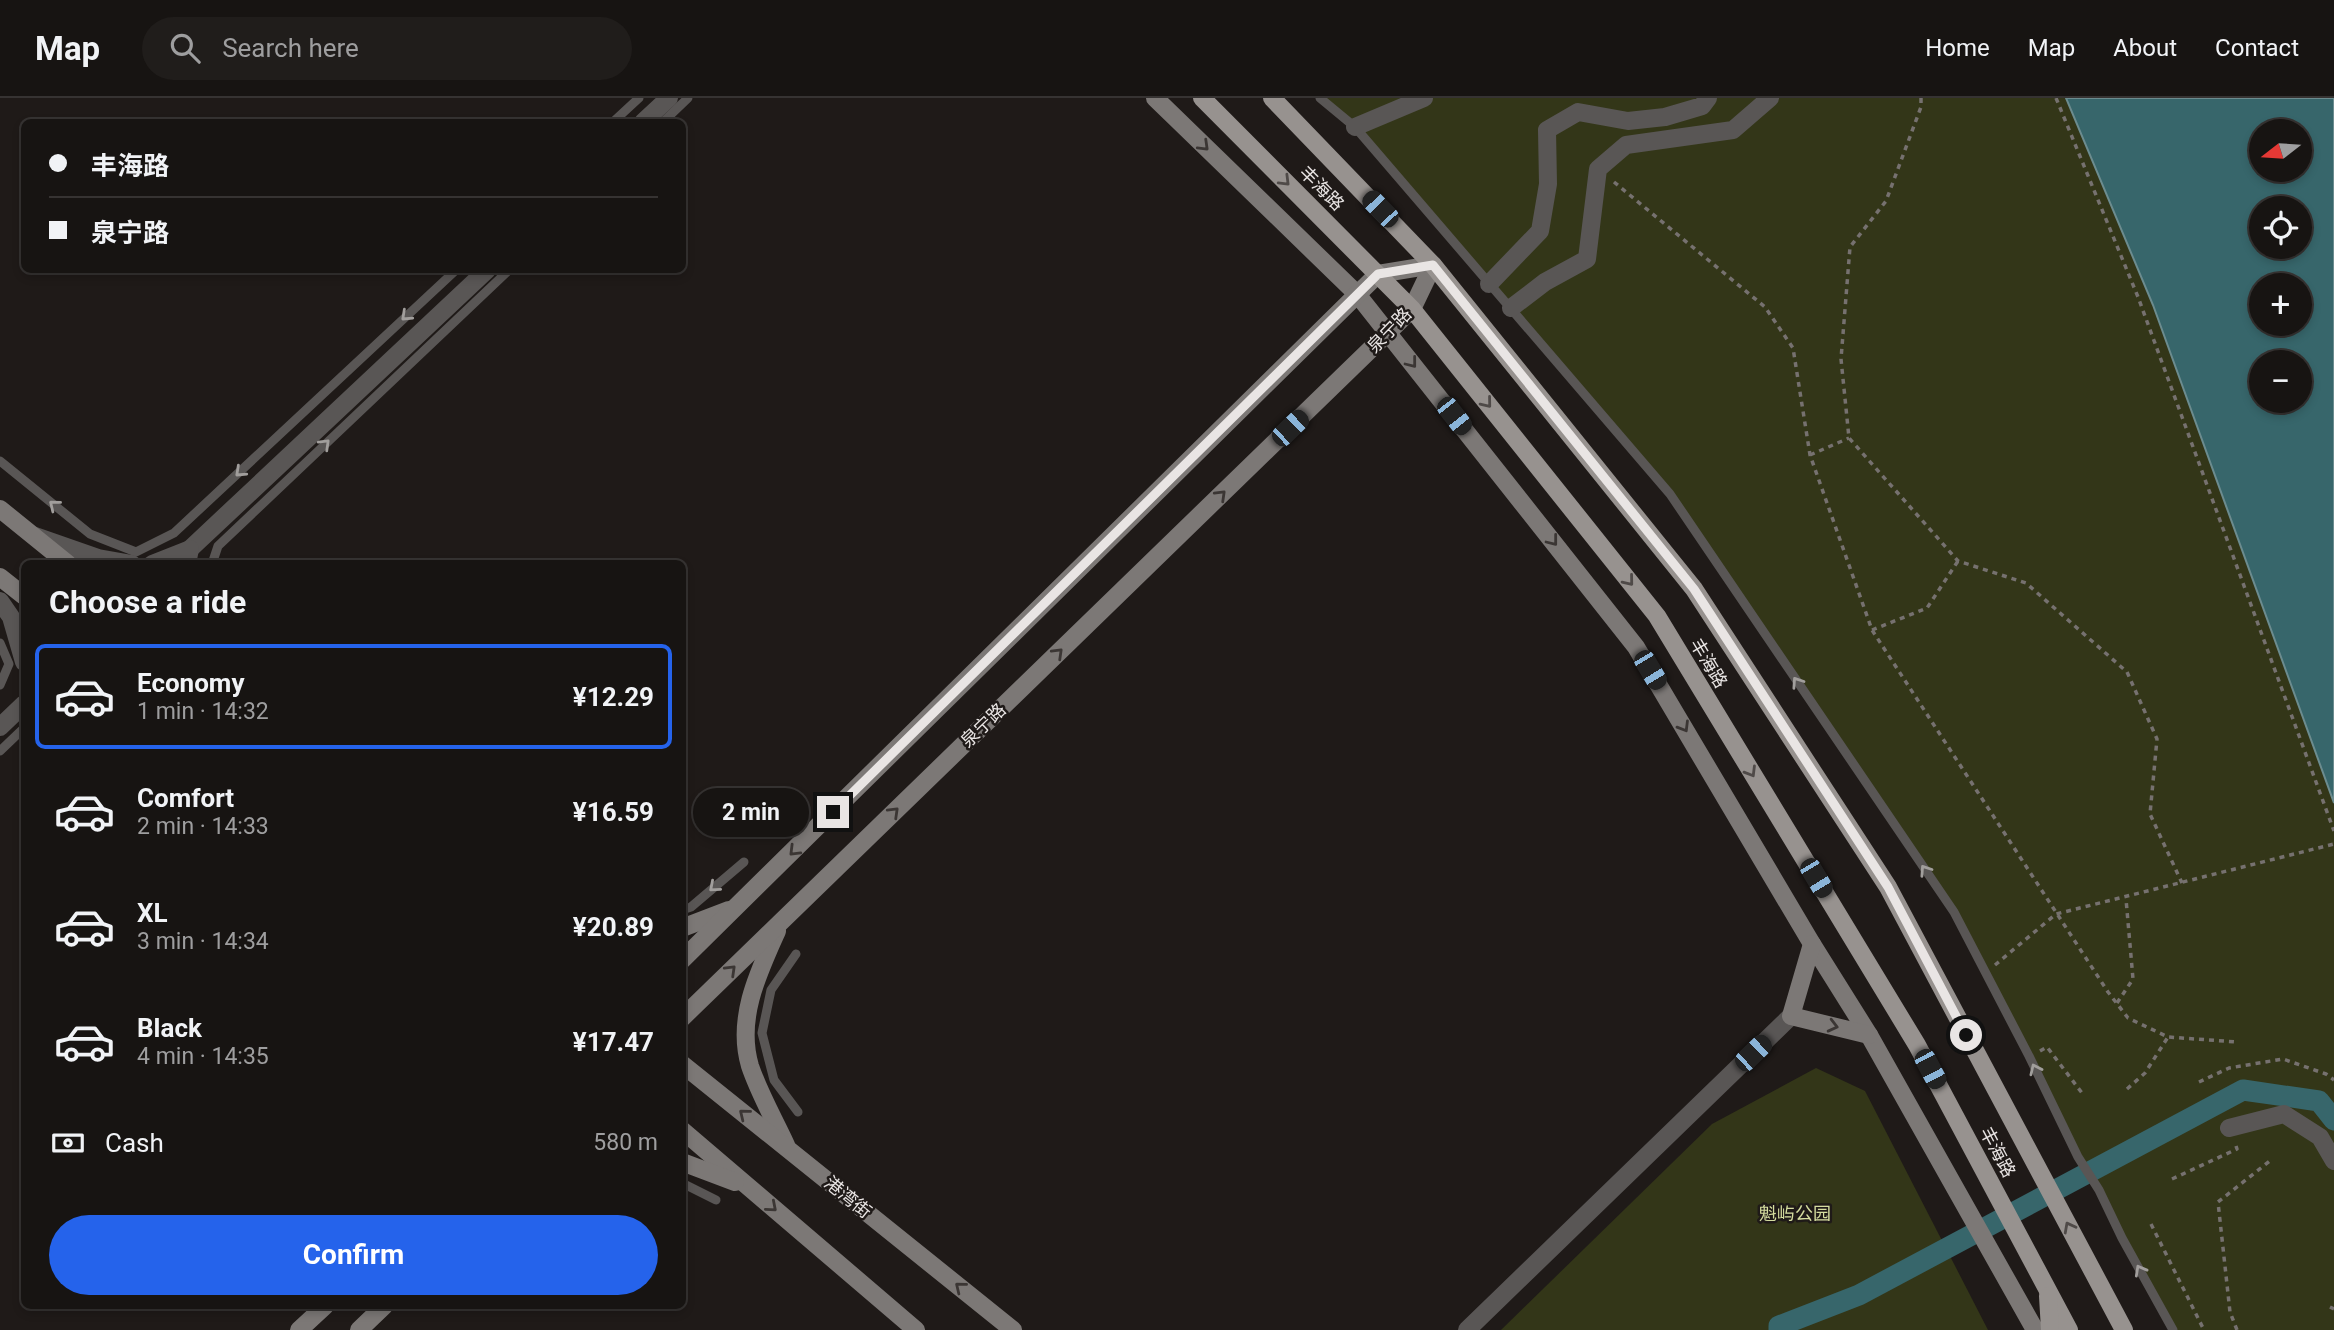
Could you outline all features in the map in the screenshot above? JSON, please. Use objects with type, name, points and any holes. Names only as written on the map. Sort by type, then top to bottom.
[{"type":"main road","name":"丰海路","points":[[1202,98],[1412,309],[1657,616],[1917,1045],[2069,1330]]},
{"type":"main road","name":"丰海路","points":[[1272,98],[1433,265],[1694,589],[1880,876],[2124,1330]]},
{"type":"main road","points":[[2047,1285],[2050,1330]]},
{"type":"street","points":[[646,119],[669,98]]},
{"type":"street","points":[[1155,98],[1357,295],[1636,647],[1869,1035],[2035,1330]]},
{"type":"street","points":[[1354,127],[1423,98]]},
{"type":"street","points":[[1489,284],[1540,231],[1548,184],[1547,130],[1578,112],[1628,121],[1702,106],[1708,98]]},
{"type":"street","points":[[1511,308],[1545,282],[1587,259],[1598,169],[1626,145],[1733,130],[1770,98]]},
{"type":"street","points":[[686,956],[1378,274],[1433,265]]},
{"type":"street","name":"泉宁路","points":[[686,1014],[1412,309],[1433,265]]},
{"type":"street","points":[[170,560],[188,556],[483,273]]},
{"type":"street","points":[[0,509],[63,560]]},
{"type":"street","points":[[33,536],[109,560]]},
{"type":"street","points":[[0,577],[21,594]]},
{"type":"street","points":[[0,601],[11,617],[21,652]]},
{"type":"street","points":[[0,727],[21,707]]},
{"type":"street","points":[[686,927],[736,908]]},
{"type":"street","points":[[782,922],[755,981],[746,1027],[750,1065],[788,1148]]},
{"type":"street","points":[[1467,1330],[1791,1016],[1812,944]]},
{"type":"street","points":[[1791,1016],[1869,1035]]},
{"type":"street","name":"港湾街","points":[[686,1067],[1013,1330]]},
{"type":"street","points":[[2230,1128],[2284,1114],[2320,1137],[2334,1161]]},
{"type":"street","points":[[686,1133],[916,1330]]},
{"type":"street","points":[[686,1163],[749,1187]]},
{"type":"street","points":[[299,1330],[322,1309]]},
{"type":"street","points":[[359,1330],[381,1309]]},
{"type":"lane","points":[[615,119],[639,98]]},
{"type":"lane","points":[[666,119],[688,98]]},
{"type":"lane","points":[[1320,98],[1354,127],[1670,494],[1954,912],[2078,1157],[2099,1190],[2173,1330]]},
{"type":"lane","points":[[0,461],[90,534],[136,552],[174,533],[453,273]]},
{"type":"lane","points":[[213,560],[218,546],[506,273]]},
{"type":"lane","points":[[0,643],[9,664],[0,685]]},
{"type":"lane","points":[[0,751],[21,731]]},
{"type":"lane","points":[[686,909],[744,862]]},
{"type":"lane","points":[[796,954],[771,990],[762,1032],[774,1080],[798,1112]]},
{"type":"lane","points":[[686,1185],[716,1200]]},
{"type":"path","points":[[1921,98],[1921,107],[1886,201],[1850,247],[1841,359],[1849,438],[1958,561],[2026,583],[2127,672],[2157,739],[2151,814],[2182,883]]},
{"type":"path","points":[[2056,98],[2138,297],[2334,831]]},
{"type":"path","points":[[1598,169],[1765,307],[1793,348],[1810,455],[1872,630],[2056,914],[2117,1003],[2128,1018],[2168,1037],[2237,1042]]},
{"type":"path","points":[[1810,455],[1849,438]]},
{"type":"path","points":[[1872,630],[1927,608],[1958,561]]},
{"type":"path","points":[[1986,973],[2056,914],[2334,844]]},
{"type":"path","points":[[2117,1003],[2133,979],[2126,898]]},
{"type":"path","points":[[2127,1089],[2145,1073],[2168,1037]]},
{"type":"path","points":[[2029,1056],[2048,1047],[2082,1093]]},
{"type":"path","points":[[2199,1082],[2229,1068],[2283,1059],[2326,1074],[2334,1080]]},
{"type":"path","points":[[2172,1179],[2237,1149],[2230,1128]]},
{"type":"path","points":[[2237,1330],[2230,1312],[2218,1202],[2271,1160]]},
{"type":"path","points":[[2151,1224],[2204,1330]]},
{"type":"green space","points":[[1320,98],[2066,98],[2153,305],[2334,803],[2334,1330],[2173,1330],[1954,912],[1670,494],[1355,127]]},
{"type":"green space","name":"魁屿公园","points":[[1816,1068],[1865,1091],[1988,1330],[1501,1330],[1712,1124]]},
{"type":"water","points":[[2066,98],[2334,98],[2334,803],[2153,305]]},
{"type":"waterway","points":[[1779,1330],[1779,1326],[1859,1295],[2243,1090],[2319,1101],[2334,1120]]},
{"type":"route","points":[[833,812],[1378,274],[1433,265],[1694,589],[1888,887],[1966,1035]]}]
